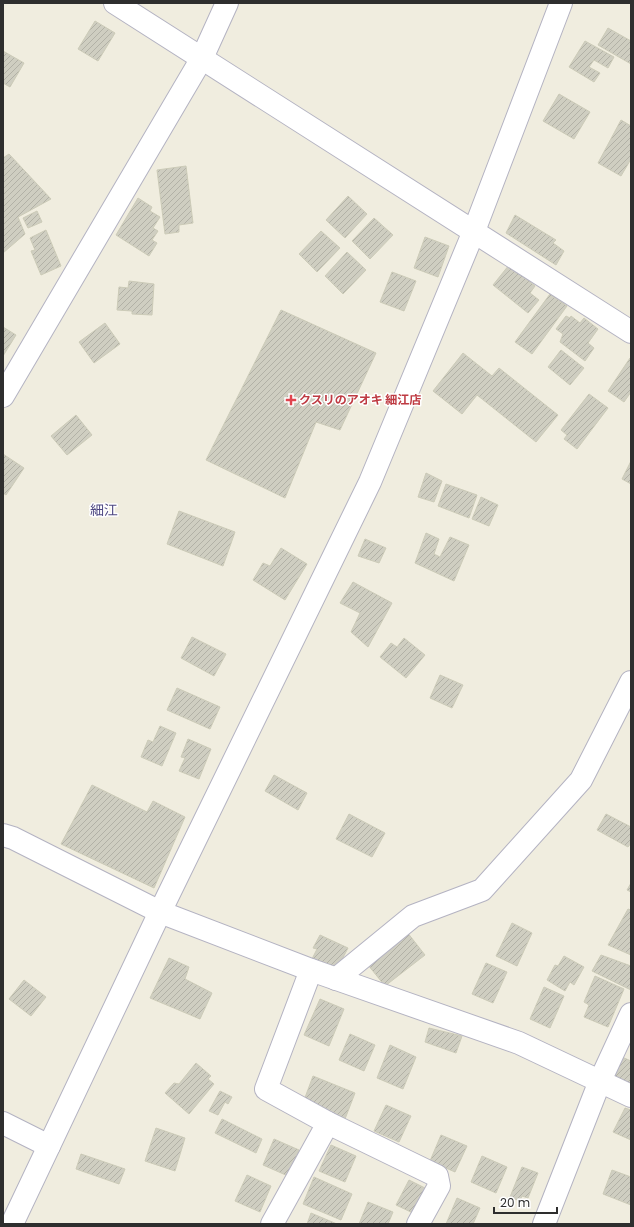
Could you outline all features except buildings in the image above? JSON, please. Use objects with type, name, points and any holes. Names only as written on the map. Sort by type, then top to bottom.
[{"type":"street","points":[[115,3],[631,332]]},
{"type":"street","points":[[3,396],[202,58],[227,3]]},
{"type":"street","points":[[12,1224],[160,912],[370,482],[474,231],[561,3]]},
{"type":"street","points":[[336,979],[413,916],[482,890],[581,780],[631,682]]},
{"type":"street","points":[[3,835],[13,838],[160,912],[311,970],[519,1043],[631,1096]]},
{"type":"street","points":[[311,970],[266,1089],[328,1123],[437,1176],[439,1186],[418,1224]]},
{"type":"street","points":[[544,1224],[600,1081],[623,1051],[631,1014]]},
{"type":"street","points":[[3,1123],[49,1146]]},
{"type":"street","points":[[272,1224],[328,1123]]},
{"type":"place","name":"クスリのアオキ 細江店","points":[[291,400]]},
{"type":"district","name":"細江","points":[[104,510]]}]
